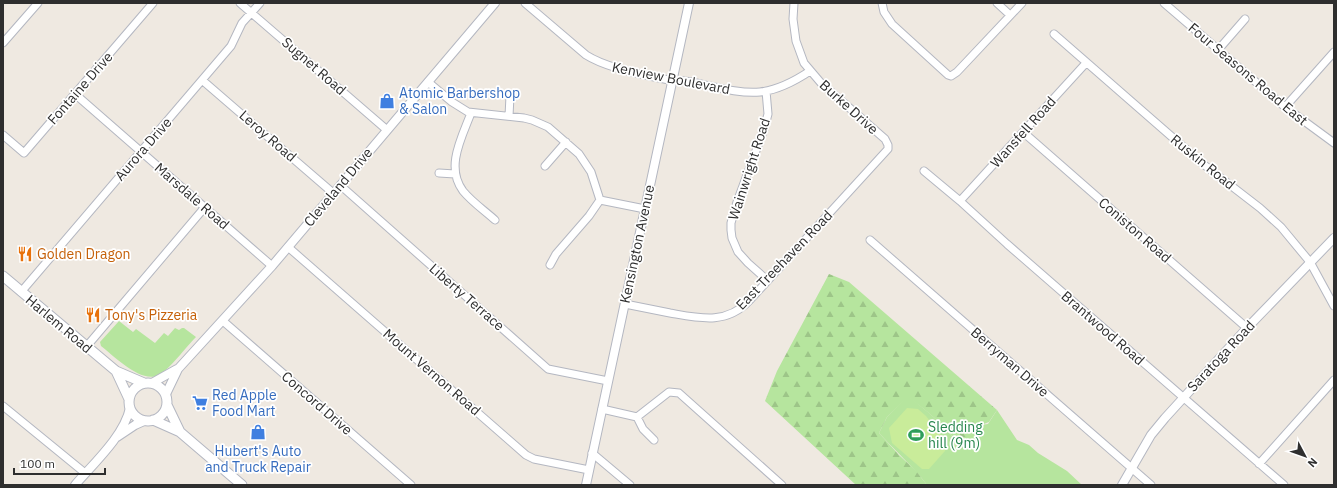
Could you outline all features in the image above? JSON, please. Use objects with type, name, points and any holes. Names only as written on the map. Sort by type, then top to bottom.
[{"type":"main road","name":"Harlem Road","points":[[3,278],[116,371],[148,383]]},
{"type":"main road","name":"Harlem Road","points":[[116,371],[130,403]]},
{"type":"main road","points":[[180,432],[167,405],[166,394],[159,385],[148,383],[132,390],[130,403],[135,416],[180,432],[242,485]]},
{"type":"main road","points":[[149,420],[164,413],[167,405]]},
{"type":"street","points":[[3,43],[38,3]]},
{"type":"street","name":"Fontaine Drive","points":[[3,135],[24,153],[153,3]]},
{"type":"street","name":"Sugnet Road","points":[[240,3],[387,130]]},
{"type":"street","name":"Aurora Drive","points":[[20,292],[231,46],[242,23],[260,3]]},
{"type":"street","name":"Cleveland Drive","points":[[166,394],[178,368],[223,321],[272,266],[495,3]]},
{"type":"street","name":"Kenview Boulevard","points":[[525,3],[586,55],[597,62],[609,66],[660,78],[743,92],[766,91],[786,84],[810,72]]},
{"type":"street","name":"Kensington Avenue","points":[[586,485],[689,3]]},
{"type":"street","name":"Burke Drive","points":[[794,3],[793,19],[796,41],[804,63],[810,72],[887,142],[888,149],[844,196]]},
{"type":"street","points":[[882,3],[884,12],[892,24],[948,75],[951,76],[957,72],[1022,3]]},
{"type":"street","points":[[997,3],[1010,15]]},
{"type":"street","name":"Four Seasons Road East","points":[[1164,3],[1285,107],[1334,143]]},
{"type":"street","points":[[1218,50],[1245,19]]},
{"type":"street","name":"Ruskin Road","points":[[1054,34],[1203,164],[1260,208],[1281,227],[1310,262],[1334,306]]},
{"type":"street","points":[[1285,107],[1334,52]]},
{"type":"street","name":"Wansfell Road","points":[[960,201],[1086,63]]},
{"type":"street","name":"Leroy Road","points":[[202,80],[333,193]]},
{"type":"street","points":[[428,82],[452,102],[471,113],[509,116],[532,120],[543,124],[566,142],[588,165],[600,200]]},
{"type":"street","name":"Wainwright Road","points":[[766,91],[768,114],[764,129],[737,202],[731,223],[731,230],[732,238],[738,252],[767,280]]},
{"type":"street","name":"Marsdale Road","points":[[74,94],[272,266]]},
{"type":"street","points":[[509,116],[510,96]]},
{"type":"street","points":[[471,113],[456,156],[455,174],[463,191],[495,220]]},
{"type":"street","name":"Coniston Road","points":[[1023,132],[1247,328]]},
{"type":"street","points":[[545,166],[566,142]]},
{"type":"street","name":"Brantwood Road","points":[[924,171],[1284,485]]},
{"type":"street","points":[[439,174],[455,174]]},
{"type":"street","name":"Liberty Terrace","points":[[340,185],[548,369],[608,381]]},
{"type":"street","name":"East Treehaven Road","points":[[625,304],[705,319],[732,313],[745,304],[844,196]]},
{"type":"street","points":[[600,200],[644,209]]},
{"type":"street","points":[[550,265],[556,254],[589,216],[600,200]]},
{"type":"street","points":[[87,346],[205,207]]},
{"type":"street","name":"Saratoga Road","points":[[1122,485],[1151,435],[1247,328],[1334,238]]},
{"type":"street","name":"Berryman Drive","points":[[870,240],[1150,485]]},
{"type":"street","name":"Mount Vernon Road","points":[[288,247],[526,455],[534,459],[589,470]]},
{"type":"street","name":"Concord Drive","points":[[223,321],[411,485]]},
{"type":"street","name":"Cleveland Drive","points":[[148,383],[178,368]]},
{"type":"street","points":[[1259,464],[1334,380]]},
{"type":"street","points":[[602,409],[637,417],[663,395],[669,392],[679,393],[782,485]]},
{"type":"street","points":[[115,439],[128,414],[130,403]]},
{"type":"street","points":[[3,406],[85,473]]},
{"type":"street","points":[[637,417],[643,429],[654,440]]},
{"type":"street","points":[[76,484],[115,439],[135,425],[149,420]]},
{"type":"street","points":[[592,454],[630,485]]},
{"type":"green space","points":[[829,274],[849,282],[997,410],[989,422],[981,425],[979,433],[959,445],[942,425],[908,397],[887,417],[879,433],[916,471],[927,485],[856,485],[765,401],[777,371]]},
{"type":"green space","points":[[119,321],[133,332],[136,329],[155,343],[164,333],[168,336],[175,328],[179,330],[184,328],[196,337],[173,363],[159,375],[152,377],[144,376],[128,368],[101,346],[100,342]]},
{"type":"green space","points":[[908,396],[942,425],[959,445],[981,425],[988,424],[997,410],[1017,440],[1029,445],[1038,453],[1067,471],[1082,485],[927,485],[916,471],[879,433],[887,417]]},
{"type":"green space","name":"Sledding hill (9m)","points":[[907,408],[918,409],[926,416],[947,443],[945,451],[929,469],[922,469],[892,443],[889,428]]},
{"type":"place","name":"Atomic Barbershop & Salon","points":[[387,101]]},
{"type":"place","name":"Golden Dragon","points":[[25,254]]},
{"type":"place","name":"Tony's Pizzeria","points":[[93,315]]},
{"type":"place","name":"Red Apple Food Mart","points":[[200,403]]},
{"type":"place","name":"Hubert's Auto and Truck Repair","points":[[258,432]]},
{"type":"place","name":"Sledding hill (9m)","points":[[916,435]]}]
